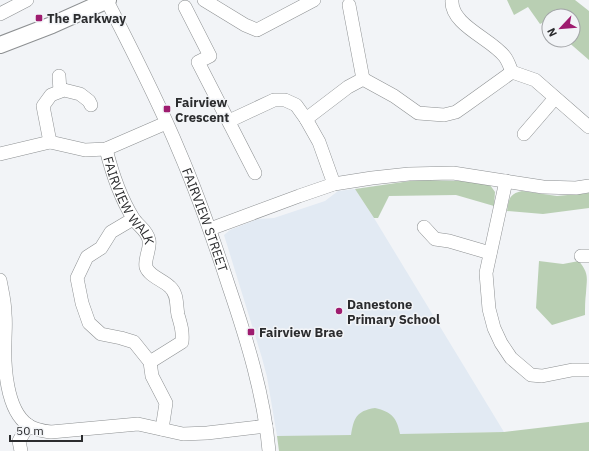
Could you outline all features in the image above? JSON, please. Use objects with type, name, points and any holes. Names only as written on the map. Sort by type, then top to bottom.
[{"type":"main road","points":[[0,45],[52,25],[108,0]]},
{"type":"street","points":[[0,14],[27,0]]},
{"type":"street","name":"FAIRVIEW STREET","points":[[108,0],[179,150],[210,229],[249,346],[266,426],[269,451]]},
{"type":"street","points":[[204,0],[245,25],[257,30],[314,0]]},
{"type":"street","points":[[452,0],[452,6],[458,19],[506,58],[512,72],[534,80],[589,127]]},
{"type":"street","points":[[349,5],[363,79]]},
{"type":"street","points":[[185,7],[210,56],[198,62],[255,173]]},
{"type":"street","points":[[363,79],[394,96],[418,113],[444,115],[456,112],[466,106],[512,72]]},
{"type":"street","points":[[59,76],[60,91]]},
{"type":"street","points":[[306,119],[348,87],[363,79]]},
{"type":"street","points":[[50,142],[43,106],[51,95],[64,90],[80,94],[89,101],[91,105]]},
{"type":"street","points":[[524,135],[555,98]]},
{"type":"street","points":[[228,121],[274,100],[285,100],[296,105],[319,142],[334,184]]},
{"type":"street","points":[[0,154],[50,142],[85,150],[106,149],[166,122]]},
{"type":"street","name":"FAIRVIEW WALK","points":[[106,149],[112,173],[133,219],[147,234],[150,241],[146,266],[150,272],[171,287],[176,297],[178,315],[182,328],[182,342],[150,362]]},
{"type":"street","points":[[210,229],[334,184],[409,174],[453,173],[543,187],[576,188],[589,186]]},
{"type":"street","points":[[506,181],[490,253],[486,281],[489,309],[494,328],[501,343],[511,358],[531,375],[542,376],[572,370],[589,370]]},
{"type":"street","points":[[133,219],[125,222],[111,232],[101,248],[87,257],[78,278],[82,303],[89,323],[100,334],[134,342],[150,362],[152,376],[166,403],[162,429]]},
{"type":"street","points":[[424,227],[435,239],[449,241],[490,253]]},
{"type":"street","points":[[0,280],[5,314],[7,381],[13,404],[19,416],[28,425],[40,431],[51,432],[138,424],[182,434],[207,433],[266,426]]},
{"type":"street","points":[[21,451],[19,441],[28,425]]},
{"type":"shaded area","name":"Danestone Primary School","points":[[355,189],[504,432],[277,436],[267,377],[262,358],[224,235],[230,230],[258,219],[274,218],[325,201],[338,191]]},
{"type":"green space","points":[[507,0],[575,0],[589,11],[589,60],[575,48],[581,48],[581,8],[541,8],[540,24],[528,7],[514,15]]},
{"type":"green space","points":[[417,180],[461,181],[490,185],[495,192],[494,206],[456,195],[389,196],[378,218],[374,218],[355,189]]},
{"type":"green space","points":[[522,191],[557,196],[589,193],[589,208],[543,214],[507,211],[508,203],[512,195]]},
{"type":"green space","points":[[539,261],[563,264],[579,261],[587,276],[585,315],[552,325],[536,308]]},
{"type":"green space","points":[[375,408],[393,416],[400,434],[504,432],[589,422],[589,451],[279,451],[277,436],[351,435],[353,424],[357,416],[364,411]]},
{"type":"place","name":"The Parkway","points":[[39,18]]},
{"type":"place","name":"Fairview Crescent","points":[[167,109]]},
{"type":"place","name":"Danestone Primary School","points":[[339,311]]},
{"type":"place","name":"Fairview Brae","points":[[251,332]]}]
